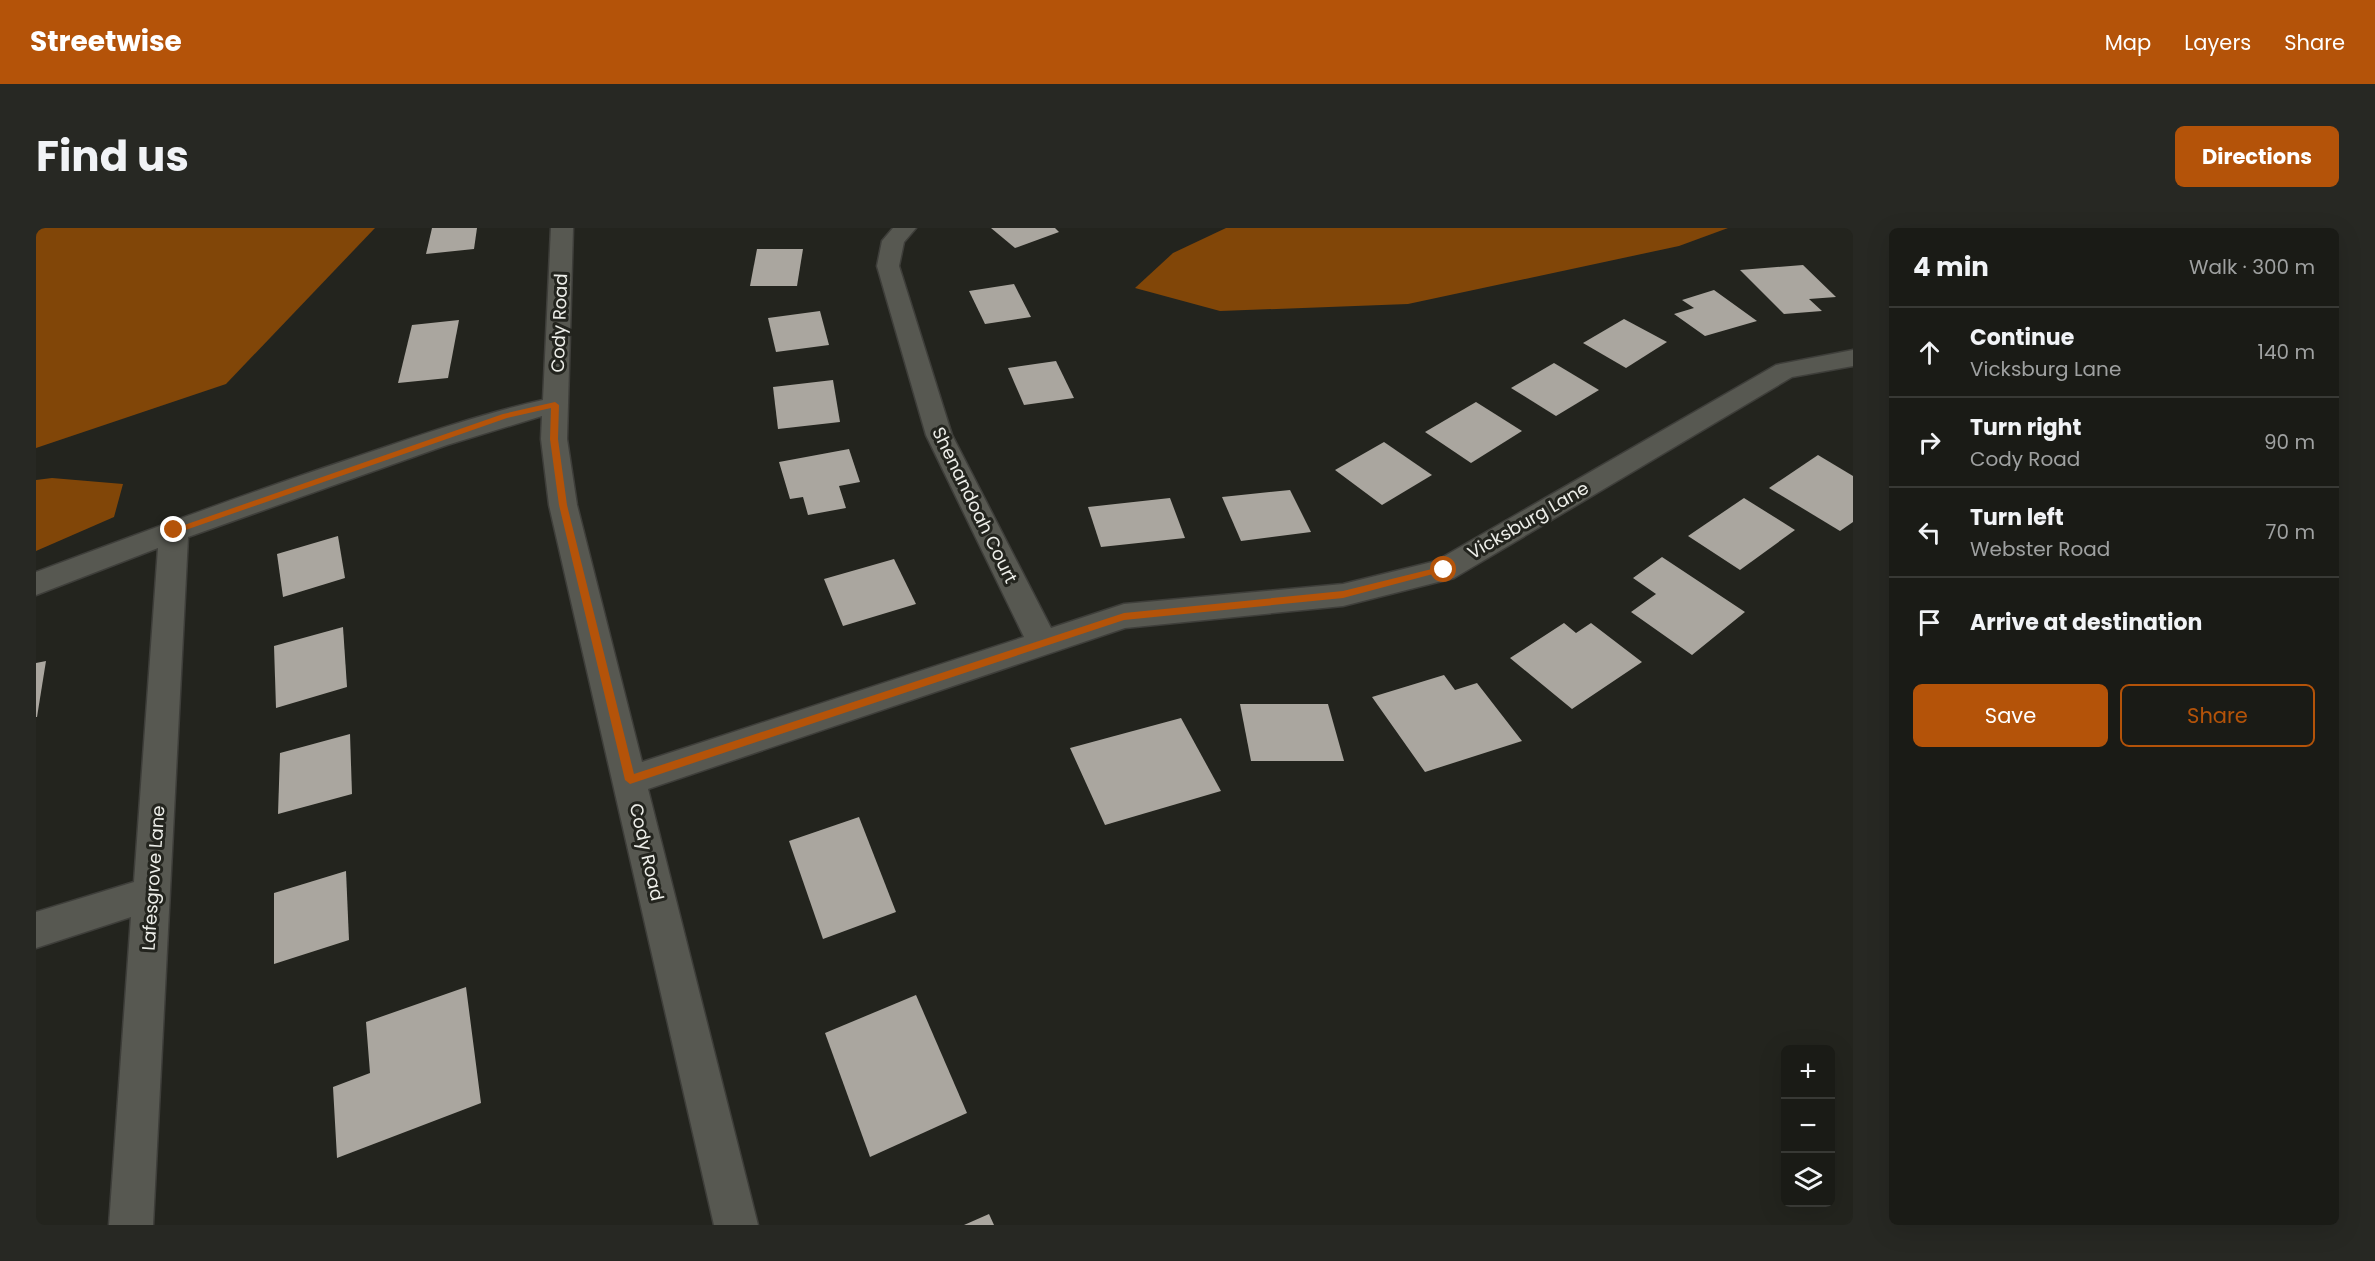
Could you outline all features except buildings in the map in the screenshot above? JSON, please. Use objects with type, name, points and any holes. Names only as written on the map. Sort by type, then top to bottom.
[{"type":"street","name":"Cody Road","points":[[562,228],[554,439],[563,505],[736,1225]]},
{"type":"street","name":"Shenandoah Court","points":[[905,228],[893,241],[888,266],[939,435],[1043,643]]},
{"type":"street","name":"Vicksburg Lane","points":[[630,780],[1124,616],[1343,595],[1444,570],[1785,371],[1853,358]]},
{"type":"street","points":[[36,584],[174,530],[505,416],[555,405]]},
{"type":"street","name":"Lafesgrove Lane","points":[[131,1225],[174,530]]},
{"type":"street","points":[[36,930],[152,893]]},
{"type":"shaded area","points":[[36,228],[375,228],[226,384],[36,448]]},
{"type":"shaded area","points":[[1226,228],[1728,228],[1679,246],[1408,304],[1220,311],[1135,288],[1173,253]]},
{"type":"shaded area","points":[[52,478],[123,484],[114,517],[36,551],[36,480]]},
{"type":"route","points":[[174,530],[505,416],[555,405],[554,439],[563,505],[630,780],[1124,616],[1343,595],[1444,570]]}]
